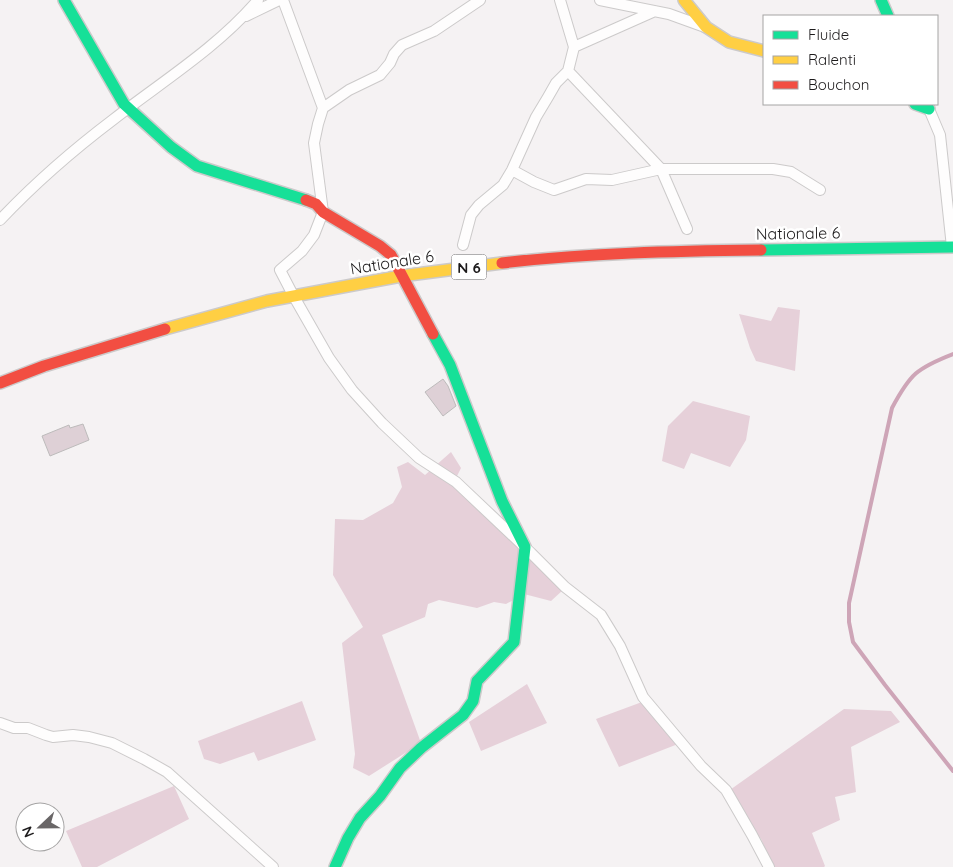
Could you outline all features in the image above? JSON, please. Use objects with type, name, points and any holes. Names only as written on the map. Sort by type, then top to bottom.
[{"type":"street","points":[[64,0],[128,109],[171,147],[196,166],[295,195],[316,204],[323,212],[380,246],[391,255],[401,276],[425,315],[450,365],[502,501],[525,547],[514,642],[477,681],[473,701],[463,715],[421,748],[400,768],[380,796],[360,818],[348,838],[335,867]]},
{"type":"street","points":[[0,220],[35,184],[56,166],[207,48],[240,20],[258,0]]},
{"type":"street","points":[[240,20],[279,0]]},
{"type":"street","points":[[283,0],[323,108],[314,142],[323,212],[314,234],[302,251],[280,270],[293,295],[329,358],[352,390],[382,423],[419,458],[456,482],[565,587],[601,614],[620,646],[643,697],[701,766],[726,790],[769,867]]},
{"type":"street","points":[[323,108],[349,90],[380,75],[390,64],[394,54],[402,45],[434,31],[480,0]]},
{"type":"street","points":[[463,245],[471,215],[479,205],[503,185],[512,170],[536,117],[556,83],[568,71],[574,47],[560,0]]},
{"type":"street","points":[[600,0],[669,14],[706,27],[729,42],[763,51]]},
{"type":"street","points":[[684,0],[706,27]]},
{"type":"street","points":[[881,0],[888,15]]},
{"type":"street","points":[[574,47],[656,11]]},
{"type":"street","points":[[568,71],[661,169],[687,229]]},
{"type":"street","points":[[928,106],[940,135],[953,247]]},
{"type":"street","points":[[512,170],[554,190],[586,179],[612,180],[661,169],[773,169],[791,172],[820,190]]},
{"type":"street","name":"Nationale 6","points":[[0,383],[44,366],[134,338],[293,295],[401,276],[561,256],[653,251],[953,247]]},
{"type":"street","points":[[0,723],[14,728],[28,728],[46,736],[73,735],[89,737],[112,743],[144,759],[167,772],[273,867]]},
{"type":"shaded area","points":[[778,307],[800,310],[795,371],[756,361],[739,314],[771,321]]},
{"type":"shaded area","points":[[693,401],[750,416],[746,440],[730,467],[691,453],[684,469],[662,461],[668,426]]},
{"type":"shaded area","points":[[451,452],[461,468],[456,478],[563,590],[551,601],[524,594],[506,604],[494,602],[477,608],[439,600],[428,604],[425,617],[382,635],[421,743],[369,776],[353,768],[355,754],[342,643],[363,627],[333,575],[335,519],[363,520],[393,503],[402,487],[397,467],[408,462],[425,475]]},
{"type":"shaded area","points":[[527,684],[547,723],[481,751],[469,722]]},
{"type":"shaded area","points":[[302,701],[316,740],[258,761],[254,752],[220,764],[204,759],[198,741]]},
{"type":"shaded area","points":[[642,702],[678,744],[619,767],[596,719]]},
{"type":"shaded area","points":[[844,709],[891,711],[900,722],[851,747],[856,792],[835,797],[840,820],[812,833],[825,866],[774,867],[761,839],[727,792]]},
{"type":"shaded area","points":[[174,786],[189,819],[97,867],[82,867],[66,831]]},
{"type":"building","points":[[443,379],[456,406],[443,416],[425,392]]},
{"type":"building","points":[[83,424],[89,440],[50,456],[42,436],[69,425],[70,428]]},
{"type":"waterway","points":[[953,354],[923,368],[916,374],[904,387],[892,408],[849,603],[849,622],[853,642],[953,771]]},
{"type":"traffic: fast","points":[[64,0],[124,104],[171,147],[197,166],[306,200]]},
{"type":"traffic: fast","points":[[881,0],[888,15]]},
{"type":"traffic: fast","points":[[918,105],[929,109]]},
{"type":"traffic: fast","points":[[761,250],[953,247]]},
{"type":"traffic: fast","points":[[335,867],[348,838],[360,818],[380,796],[400,768],[421,748],[463,715],[473,701],[477,681],[514,642],[525,547],[502,501],[450,365],[433,334]]},
{"type":"traffic: slow","points":[[684,0],[706,27],[729,42],[763,51]]},
{"type":"traffic: slow","points":[[165,329],[267,301],[401,276],[502,263]]},
{"type":"traffic: jam","points":[[306,200],[316,204],[323,212],[380,246],[391,255],[433,334]]},
{"type":"traffic: jam","points":[[502,263],[631,253],[761,250]]},
{"type":"traffic: jam","points":[[0,383],[44,366],[165,329]]}]
